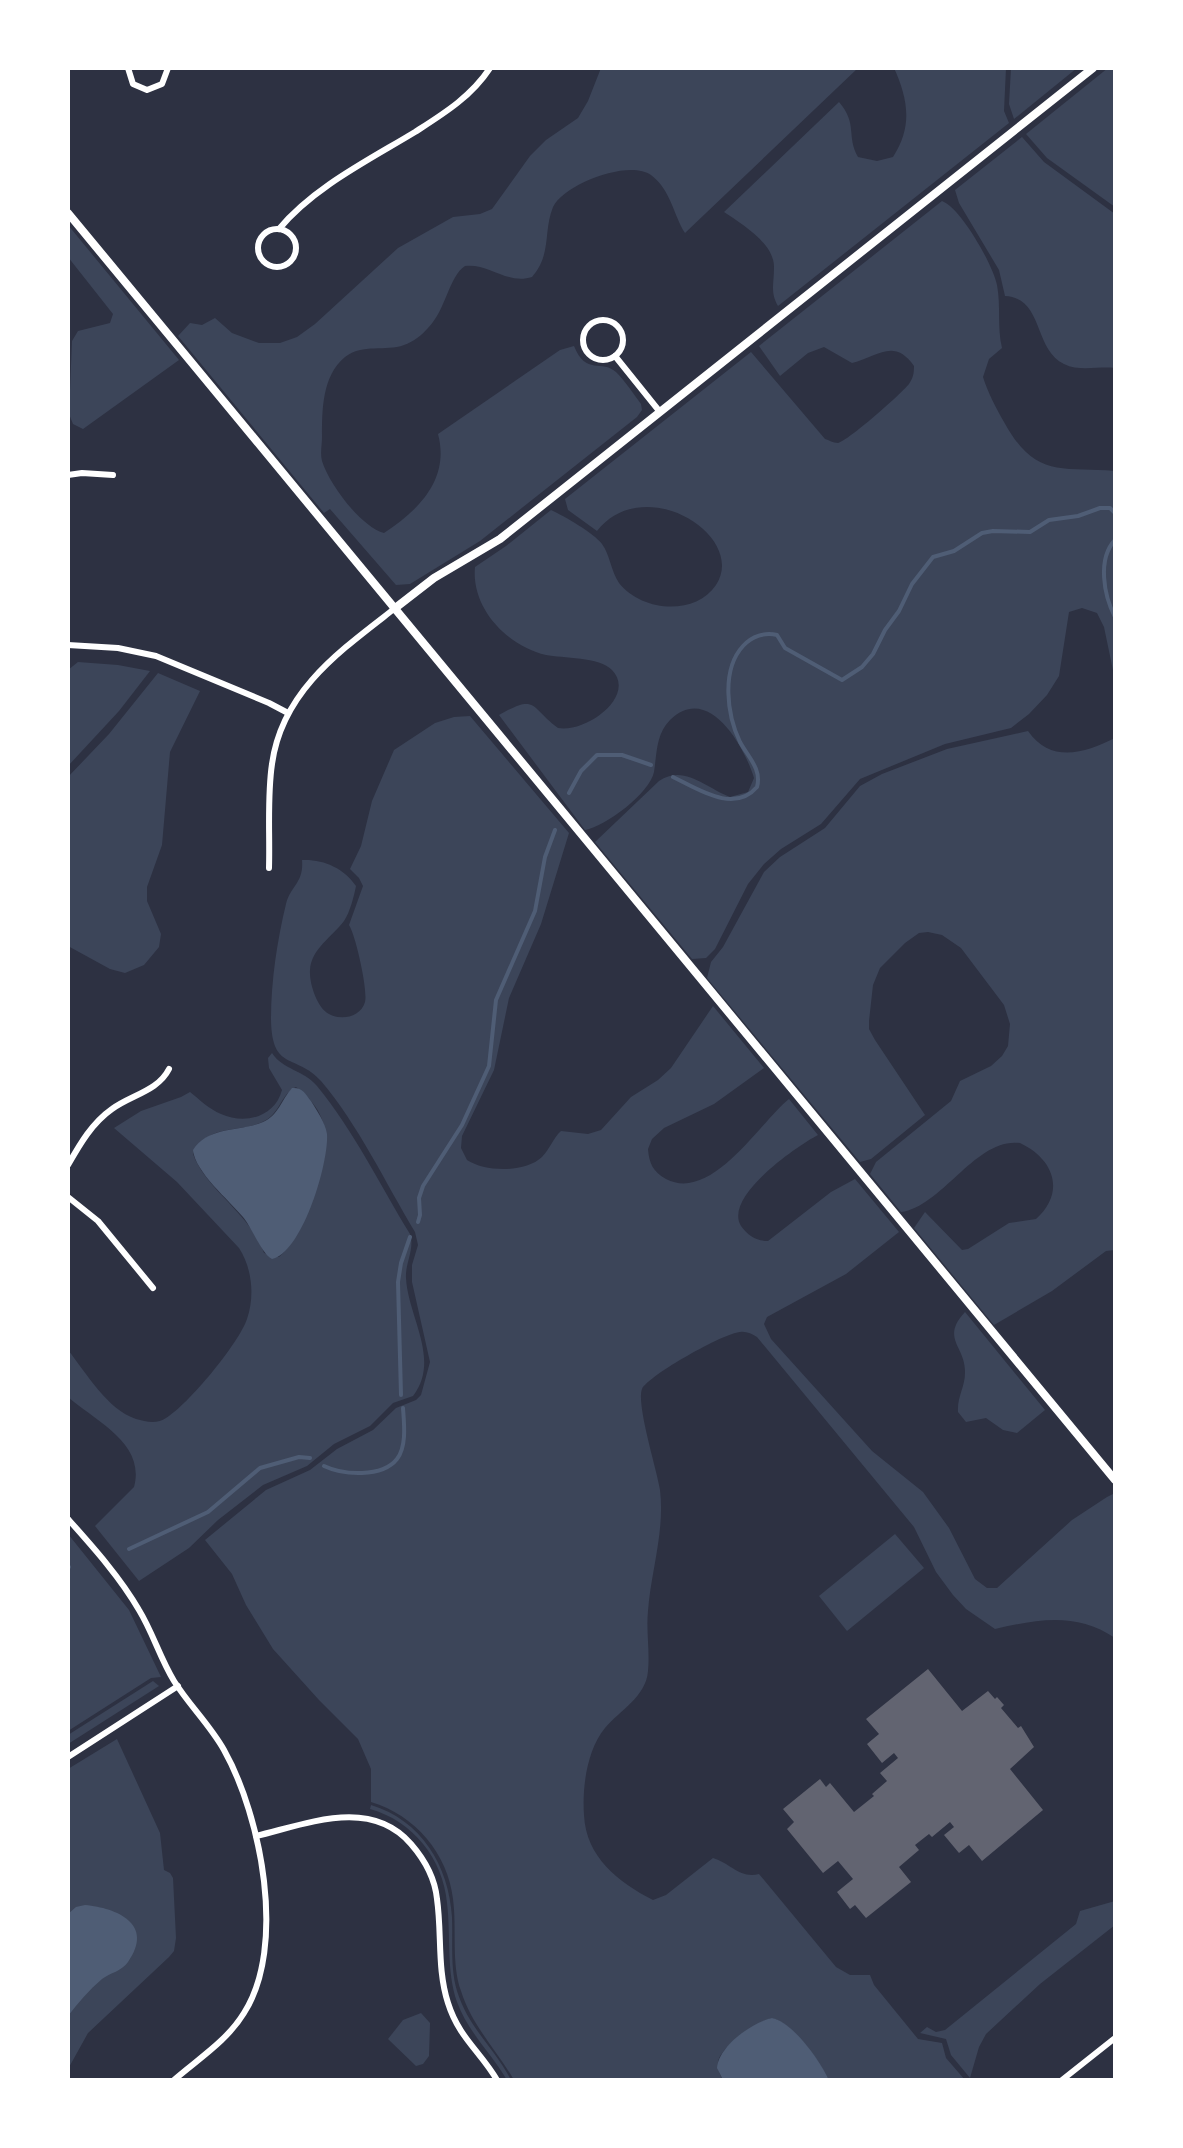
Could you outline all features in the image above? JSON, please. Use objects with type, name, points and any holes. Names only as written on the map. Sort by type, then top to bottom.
[{"type":"street","points":[[128,68],[133,84],[147,90],[162,84],[168,68]]},
{"type":"street","points":[[279,229],[285,230],[294,239],[297,250],[292,261],[275,268],[264,263],[258,246],[263,235],[279,229],[294,213],[338,180],[450,109],[473,90],[490,68]]},
{"type":"street","points":[[269,868],[272,765],[277,740],[301,691],[319,670],[434,578],[500,539],[1093,68]]},
{"type":"street","points":[[68,213],[1115,1480]]},
{"type":"street","points":[[606,320],[618,326],[623,339],[615,356],[598,359],[587,352],[583,339],[590,324],[606,320]]},
{"type":"street","points":[[615,356],[660,412]]},
{"type":"street","points":[[68,475],[113,475]]},
{"type":"street","points":[[68,645],[118,648],[156,656],[288,713]]},
{"type":"street","points":[[68,1165],[100,1119],[122,1102],[152,1088],[169,1069]]},
{"type":"street","points":[[68,1197],[98,1221],[153,1288]]},
{"type":"street","points":[[68,1519],[135,1604],[178,1686],[224,1750],[240,1785],[256,1836],[265,1910],[259,1982],[246,2011],[229,2033],[174,2080]]},
{"type":"street","points":[[68,1757],[178,1686]]},
{"type":"street","points":[[256,1836],[354,1816],[380,1822],[406,1839],[423,1859],[435,1887],[443,1981],[453,2016],[468,2044],[497,2080]]},
{"type":"street","points":[[1062,2080],[1115,2038]]},
{"type":"shaded area","points":[[601,68],[858,68],[685,233],[667,195],[651,175],[628,170],[598,176],[570,190],[553,207],[545,251],[532,277],[514,278],[465,266],[455,277],[434,321],[420,336],[397,347],[359,350],[337,365],[325,394],[322,461],[331,481],[356,514],[384,533],[409,514],[429,492],[440,465],[438,434],[560,350],[574,346],[589,364],[611,368],[641,404],[642,410],[637,417],[480,541],[410,584],[396,585],[330,509],[324,513],[178,336],[190,323],[202,325],[215,318],[232,333],[259,343],[280,343],[297,337],[398,248],[453,217],[480,214],[492,209],[530,156],[546,140],[578,118]]},
{"type":"shaded area","points":[[894,68],[1006,68],[1004,111],[1009,123],[778,306],[773,292],[774,268],[769,251],[740,222],[724,212],[839,102],[848,117],[858,157],[877,161],[893,157],[906,123],[903,91]]},
{"type":"shaded area","points":[[1011,68],[1077,68],[1014,119],[1009,104]]},
{"type":"shaded area","points":[[1108,68],[1115,68],[1115,207],[1047,158],[1026,134]]},
{"type":"shaded area","points":[[1022,137],[1044,162],[1115,214],[1115,368],[1076,368],[1054,357],[1026,305],[1005,296],[999,270],[959,203],[955,190]]},
{"type":"shaded area","points":[[942,201],[967,225],[983,251],[997,285],[1002,348],[989,359],[983,377],[995,406],[1015,440],[1027,453],[1050,466],[1115,471],[1115,680],[1104,627],[1097,613],[1082,608],[1069,612],[1059,676],[1029,714],[1011,728],[945,744],[860,779],[821,824],[781,849],[764,864],[748,884],[715,949],[706,958],[692,959],[595,842],[668,776],[695,779],[730,797],[748,792],[754,778],[743,751],[734,736],[711,714],[698,709],[684,710],[665,725],[651,780],[636,799],[604,822],[585,830],[499,715],[527,704],[558,728],[582,725],[605,711],[613,701],[618,691],[618,680],[612,670],[599,663],[546,655],[505,634],[494,623],[479,597],[475,567],[551,510],[598,540],[605,548],[619,583],[640,600],[681,606],[706,595],[716,585],[722,566],[718,547],[705,531],[686,517],[664,509],[640,507],[617,514],[597,531],[568,510],[565,499],[751,352],[825,439],[838,443],[863,426],[909,384],[914,366],[907,357],[899,352],[885,351],[852,363],[824,347],[808,353],[780,376],[759,346]]},
{"type":"shaded area","points":[[68,225],[179,360],[83,429],[73,424],[69,414],[72,341],[78,331],[110,323],[113,314],[68,257]]},
{"type":"shaded area","points":[[78,662],[150,671],[119,711],[68,766],[68,670]]},
{"type":"shaded area","points":[[158,673],[200,691],[170,752],[162,845],[147,887],[147,901],[161,934],[159,947],[144,965],[125,973],[110,969],[68,946],[68,777],[109,734]]},
{"type":"shaded area","points":[[470,716],[569,833],[541,924],[509,998],[494,1070],[462,1136],[461,1148],[467,1160],[494,1169],[526,1166],[542,1157],[561,1131],[588,1134],[601,1130],[631,1097],[671,1068],[713,1006],[764,1068],[714,1104],[664,1128],[652,1139],[648,1149],[655,1170],[666,1179],[683,1183],[701,1180],[734,1157],[789,1099],[818,1135],[780,1161],[752,1187],[742,1201],[738,1214],[744,1230],[756,1239],[768,1241],[831,1192],[855,1179],[899,1232],[846,1274],[767,1317],[764,1324],[771,1339],[872,1451],[923,1492],[949,1528],[975,1579],[987,1588],[997,1588],[1072,1520],[1107,1497],[1115,1496],[1115,1638],[1072,1621],[1042,1621],[995,1629],[966,1609],[953,1595],[936,1572],[914,1527],[757,1337],[742,1332],[719,1339],[672,1365],[642,1389],[642,1408],[661,1505],[648,1611],[648,1671],[643,1688],[605,1728],[590,1758],[585,1781],[584,1815],[586,1830],[597,1856],[616,1876],[653,1900],[666,1895],[713,1858],[746,1874],[759,1874],[836,1967],[850,1975],[870,1975],[874,1985],[918,2039],[942,2043],[946,2058],[965,2080],[829,2080],[797,2035],[772,2018],[749,2029],[725,2049],[718,2064],[723,2080],[514,2080],[478,2026],[461,1991],[456,1969],[450,1882],[436,1852],[427,1838],[402,1816],[371,1802],[371,1769],[358,1739],[273,1649],[246,1605],[232,1574],[205,1540],[266,1490],[310,1470],[337,1449],[373,1430],[396,1408],[421,1395],[430,1362],[412,1282],[412,1265],[418,1245],[415,1232],[360,1135],[335,1098],[312,1072],[287,1060],[276,1048],[272,1036],[272,991],[277,947],[288,898],[301,874],[302,860],[318,861],[339,870],[356,886],[344,921],[323,943],[311,962],[312,988],[317,1001],[334,1016],[350,1016],[363,1007],[363,976],[349,925],[363,886],[350,869],[361,846],[372,801],[394,750],[435,723]]},
{"type":"shaded area","points":[[1028,731],[1047,748],[1058,752],[1080,751],[1115,738],[1115,1250],[1106,1251],[1052,1291],[994,1325],[914,1228],[925,1212],[962,1250],[1009,1223],[1036,1219],[1051,1198],[1053,1187],[1048,1167],[1041,1158],[1020,1143],[1004,1144],[974,1161],[931,1198],[901,1212],[870,1174],[876,1162],[951,1101],[960,1081],[991,1066],[1008,1046],[1010,1024],[1004,1005],[961,948],[942,935],[919,933],[880,968],[873,985],[869,1029],[925,1115],[871,1159],[860,1162],[707,978],[711,962],[723,947],[764,872],[780,857],[825,828],[860,786],[882,774],[947,749]]},
{"type":"shaded area","points":[[272,1053],[317,1086],[355,1140],[410,1234],[406,1278],[424,1353],[421,1382],[413,1396],[393,1403],[370,1426],[334,1444],[307,1466],[263,1485],[218,1520],[189,1548],[139,1581],[95,1526],[134,1487],[136,1471],[133,1458],[116,1434],[68,1397],[68,1350],[98,1390],[116,1407],[136,1419],[159,1421],[187,1400],[224,1357],[247,1319],[251,1292],[247,1264],[239,1248],[177,1182],[114,1128],[141,1111],[190,1092],[221,1114],[240,1119],[258,1116],[273,1107],[282,1090],[269,1068],[268,1058]],"holes":[[[296,1087],[321,1116],[325,1132],[323,1164],[296,1232],[279,1257],[264,1253],[249,1226],[208,1179],[193,1154],[207,1137],[266,1120]]]},
{"type":"shaded area","points":[[292,1088],[303,1091],[318,1113],[327,1134],[326,1147],[318,1185],[303,1224],[294,1241],[272,1259],[243,1217],[206,1176],[193,1150],[199,1142],[216,1133],[268,1119]]},
{"type":"shaded area","points":[[965,1312],[1045,1410],[1017,1433],[1003,1430],[986,1418],[966,1422],[958,1412],[965,1373],[954,1336],[958,1321]]},
{"type":"shaded area","points":[[68,1534],[129,1610],[161,1677],[151,1678],[68,1731]]},
{"type":"shaded area","points":[[895,1534],[924,1568],[847,1631],[819,1596]]},
{"type":"shaded area","points":[[153,1681],[159,1686],[68,1744],[68,1735]]},
{"type":"shaded area","points":[[117,1739],[160,1833],[164,1870],[173,1878],[176,1938],[174,1951],[169,1957],[88,2033],[68,2069],[68,1769]]},
{"type":"shaded area","points":[[371,1805],[389,1812],[418,1834],[438,1863],[450,1898],[457,1991],[468,2016],[511,2080],[507,2080],[473,2033],[457,2002],[451,1978],[444,1887],[432,1857],[412,1832],[370,1809]]},
{"type":"shaded area","points":[[1115,1901],[1115,1925],[1040,1984],[986,2034],[970,2078],[951,2055],[946,2039],[920,2033],[927,2027],[936,2032],[945,2030],[1076,1924],[1080,1911]]},
{"type":"shaded area","points":[[85,1905],[120,1914],[135,1928],[137,1937],[135,1949],[125,1965],[97,1983],[68,2016],[68,1914],[76,1907]]},
{"type":"shaded area","points":[[421,2013],[430,2023],[429,2056],[423,2064],[416,2066],[388,2039],[403,2020]]},
{"type":"shaded area","points":[[772,2018],[797,2034],[829,2080],[723,2080],[717,2068],[723,2052],[746,2030]]},
{"type":"building","points":[[928,1669],[962,1711],[988,1691],[1004,1705],[1001,1708],[1018,1728],[1021,1726],[1034,1747],[1010,1769],[1043,1810],[982,1861],[969,1845],[959,1853],[944,1835],[954,1827],[950,1822],[932,1837],[929,1834],[915,1845],[919,1850],[899,1867],[911,1882],[866,1918],[855,1905],[850,1909],[837,1892],[853,1879],[838,1861],[823,1873],[787,1829],[794,1822],[783,1809],[820,1779],[826,1787],[830,1783],[854,1812],[874,1796],[872,1794],[887,1781],[880,1773],[898,1758],[894,1753],[882,1763],[867,1744],[879,1734],[866,1719]]},
{"type":"waterway","points":[[673,777],[704,793],[727,799],[738,799],[757,787],[758,774],[735,731],[728,693],[731,667],[736,656],[755,637],[777,635],[785,648],[842,680],[862,667],[873,654],[912,584],[933,557],[954,551],[982,533],[1030,532],[1049,520],[1078,516],[1100,508],[1110,508],[1115,513]]},
{"type":"waterway","points":[[1115,540],[1109,548],[1104,567],[1108,599],[1115,617]]},
{"type":"waterway","points":[[569,793],[581,771],[597,755],[622,755],[651,765]]},
{"type":"waterway","points":[[418,1222],[423,1186],[462,1125],[489,1066],[496,1000],[535,911],[545,857],[555,830]]},
{"type":"waterway","points":[[401,1395],[398,1282],[410,1237]]},
{"type":"waterway","points":[[324,1466],[362,1473],[390,1465],[402,1448],[403,1408]]},
{"type":"waterway","points":[[129,1549],[208,1512],[260,1468],[299,1457],[310,1458]]}]
